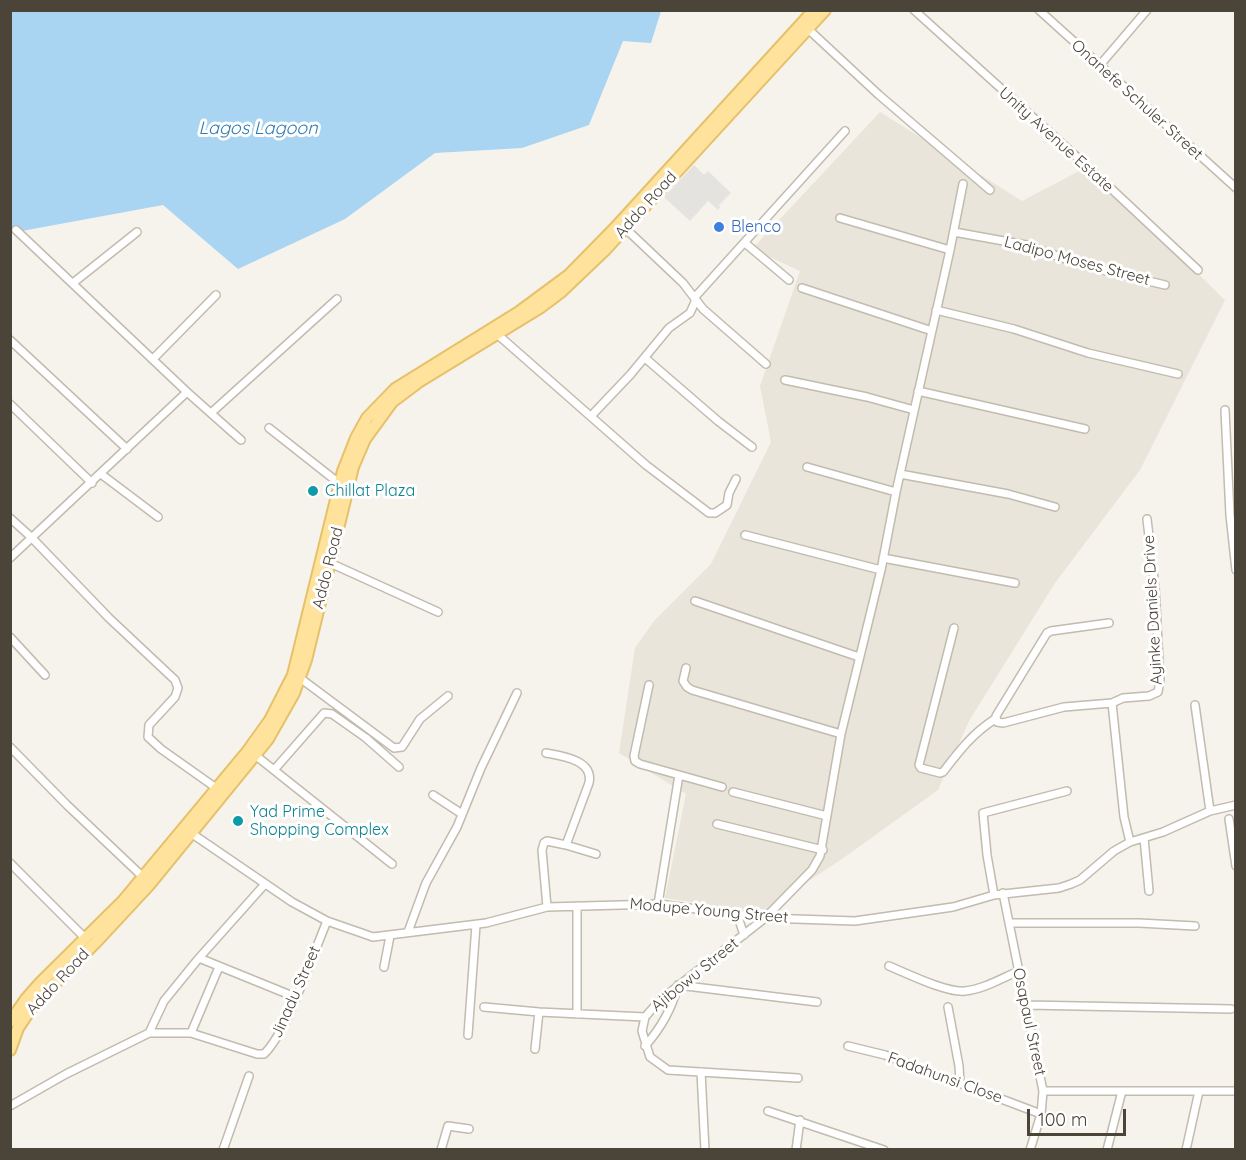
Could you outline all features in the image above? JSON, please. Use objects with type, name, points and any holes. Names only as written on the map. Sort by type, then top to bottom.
[{"type":"main road","name":"Addo Road","points":[[10,1050],[18,1028],[34,1004],[122,914],[191,833],[275,712],[293,675],[348,457],[368,418],[388,395],[414,376],[519,312],[569,275],[615,228],[814,10]]},
{"type":"main road","name":"Addo Road","points":[[11,1022],[41,982],[123,901],[220,790],[255,755],[277,726],[300,678],[353,467],[365,439],[392,402],[411,387],[526,317],[561,292],[626,229],[825,10]]},
{"type":"street","name":"Unity Avenue Estate","points":[[914,10],[1198,270]]},
{"type":"street","name":"Onanefe Schuler Street","points":[[1039,10],[1236,188]]},
{"type":"street","points":[[1100,65],[1147,10]]},
{"type":"street","points":[[808,29],[879,95],[990,190]]},
{"type":"street","points":[[592,415],[675,322],[690,313],[695,297],[845,131]]},
{"type":"street","points":[[717,824],[822,850],[841,734],[881,570],[963,184]]},
{"type":"street","points":[[840,218],[950,250]]},
{"type":"street","points":[[626,229],[683,283],[703,309],[766,364]]},
{"type":"street","points":[[16,230],[241,440]]},
{"type":"street","points":[[73,283],[137,232]]},
{"type":"street","name":"Ladipo Moses Street","points":[[954,232],[1026,245],[1086,266],[1165,285]]},
{"type":"street","points":[[745,243],[789,280]]},
{"type":"street","points":[[802,288],[932,331]]},
{"type":"street","points":[[153,359],[216,295]]},
{"type":"street","points":[[211,413],[337,298]]},
{"type":"street","points":[[936,310],[1014,329],[1088,353],[1178,374]]},
{"type":"street","points":[[497,334],[592,415],[646,465],[709,513],[715,513],[727,505],[729,493],[736,479]]},
{"type":"street","points":[[10,340],[127,449]]},
{"type":"street","points":[[645,358],[752,447]]},
{"type":"street","points":[[785,380],[867,397],[914,410]]},
{"type":"street","points":[[918,391],[1085,429]]},
{"type":"street","points":[[10,558],[187,392]]},
{"type":"street","points":[[10,404],[92,483]]},
{"type":"street","points":[[1225,411],[1230,515],[1236,570]]},
{"type":"street","points":[[269,428],[340,484]]},
{"type":"street","points":[[807,467],[896,492]]},
{"type":"street","points":[[101,474],[158,518]]},
{"type":"street","points":[[900,474],[1008,494],[1055,507]]},
{"type":"street","points":[[10,518],[32,537],[109,618],[175,680],[178,688],[175,697],[149,725],[148,737],[161,749],[220,790]]},
{"type":"street","name":"Ayinke Daniels Drive","points":[[1112,703],[1127,697],[1154,695],[1159,690],[1155,588],[1147,519]]},
{"type":"street","points":[[745,535],[881,570]]},
{"type":"street","points":[[883,558],[1015,583]]},
{"type":"street","points":[[330,563],[438,612]]},
{"type":"street","points":[[695,601],[859,657]]},
{"type":"street","points":[[954,628],[920,765],[940,773],[958,750],[981,728],[996,719],[1047,633],[1109,623]]},
{"type":"street","points":[[10,637],[45,675]]},
{"type":"street","points":[[686,668],[683,681],[692,690],[841,734]]},
{"type":"street","points":[[300,678],[394,748],[402,747],[420,719],[448,696]]},
{"type":"street","points":[[649,685],[634,756],[635,761],[722,788]]},
{"type":"street","points":[[408,932],[426,883],[443,855],[517,693]]},
{"type":"street","points":[[996,719],[1003,723],[1064,707],[1112,703],[1124,818],[1130,842]]},
{"type":"street","points":[[1195,705],[1210,811]]},
{"type":"street","points":[[274,771],[326,712],[366,738],[399,767]]},
{"type":"street","points":[[10,747],[143,877]]},
{"type":"street","points":[[546,753],[578,761],[590,776],[566,845]]},
{"type":"street","points":[[255,755],[392,864]]},
{"type":"street","points":[[658,904],[679,775]]},
{"type":"street","points":[[994,895],[983,813],[1067,791]]},
{"type":"street","points":[[733,792],[827,816]]},
{"type":"street","points":[[433,795],[462,814]]},
{"type":"street","points":[[1232,806],[1236,866]]},
{"type":"street","name":"Modupe Young Street","points":[[191,833],[265,884],[327,921],[373,937],[505,920],[547,907],[658,904],[765,918],[866,920],[953,907],[1003,893],[1059,888],[1071,884],[1080,880],[1114,851],[1130,842],[1181,825],[1210,811],[1232,806]]},
{"type":"street","points":[[1144,838],[1149,891]]},
{"type":"street","points":[[547,907],[543,846],[547,842],[596,854]]},
{"type":"street","name":"Ajibowu Street","points":[[645,1046],[642,1031],[645,1017],[678,985],[692,977],[765,918],[812,870],[822,850]]},
{"type":"street","points":[[10,863],[86,939]]},
{"type":"street","points":[[149,1033],[164,1000],[265,884]]},
{"type":"street","name":"Osapaul Street","points":[[1003,893],[1043,1091],[1041,1114],[1029,1149]]},
{"type":"street","points":[[577,906],[577,1014]]},
{"type":"street","points":[[737,914],[744,935]]},
{"type":"street","name":"Jinadu Street","points":[[191,1033],[257,1054],[264,1054],[272,1044],[296,997],[327,921]]},
{"type":"street","points":[[1009,923],[1161,923],[1195,926]]},
{"type":"street","points":[[468,1035],[476,925]]},
{"type":"street","points":[[384,967],[390,936]]},
{"type":"street","points":[[199,958],[296,997]]},
{"type":"street","points":[[889,966],[940,987],[962,992],[984,986],[1019,971]]},
{"type":"street","points":[[10,1106],[66,1074],[149,1033],[191,1033],[219,967]]},
{"type":"street","points":[[798,1078],[668,1070],[650,1057],[645,1046],[660,1030],[670,1011],[678,985],[817,1002]]},
{"type":"street","points":[[1027,1005],[1230,1008]]},
{"type":"street","points":[[484,1007],[645,1017]]},
{"type":"street","points":[[948,1007],[960,1083]]},
{"type":"street","points":[[535,1049],[539,1012]]},
{"type":"street","name":"Fadahunsi Close","points":[[848,1046],[885,1055],[1041,1114]]},
{"type":"street","points":[[701,1072],[705,1149]]},
{"type":"street","points":[[223,1149],[249,1076]]},
{"type":"street","points":[[1043,1091],[1236,1092]]},
{"type":"street","points":[[1107,1149],[1122,1091]]},
{"type":"street","points":[[1186,1149],[1199,1091]]},
{"type":"street","points":[[768,1110],[884,1149]]},
{"type":"street","points":[[796,1149],[800,1120]]},
{"type":"street","points":[[441,1149],[448,1126],[469,1129]]},
{"type":"shaded area","points":[[880,112],[1022,201],[1083,169],[1225,300],[1140,470],[1055,583],[969,721],[938,790],[842,859],[760,913],[665,898],[686,794],[619,753],[635,648],[654,621],[711,564],[771,442],[760,386],[800,271],[752,249]]},
{"type":"shaded area","points":[[694,165],[704,175],[708,171],[731,193],[719,205],[718,210],[708,201],[690,221],[664,197]]},
{"type":"water","name":"Lagos Lagoon","points":[[11,11],[661,11],[651,43],[623,41],[589,125],[522,148],[435,153],[345,219],[238,269],[163,205],[11,233]]},
{"type":"place","name":"Blenco","points":[[719,227]]},
{"type":"place","name":"Chillat Plaza","points":[[313,491]]},
{"type":"place","name":"Yad Prime Shopping Complex","points":[[238,821]]}]
